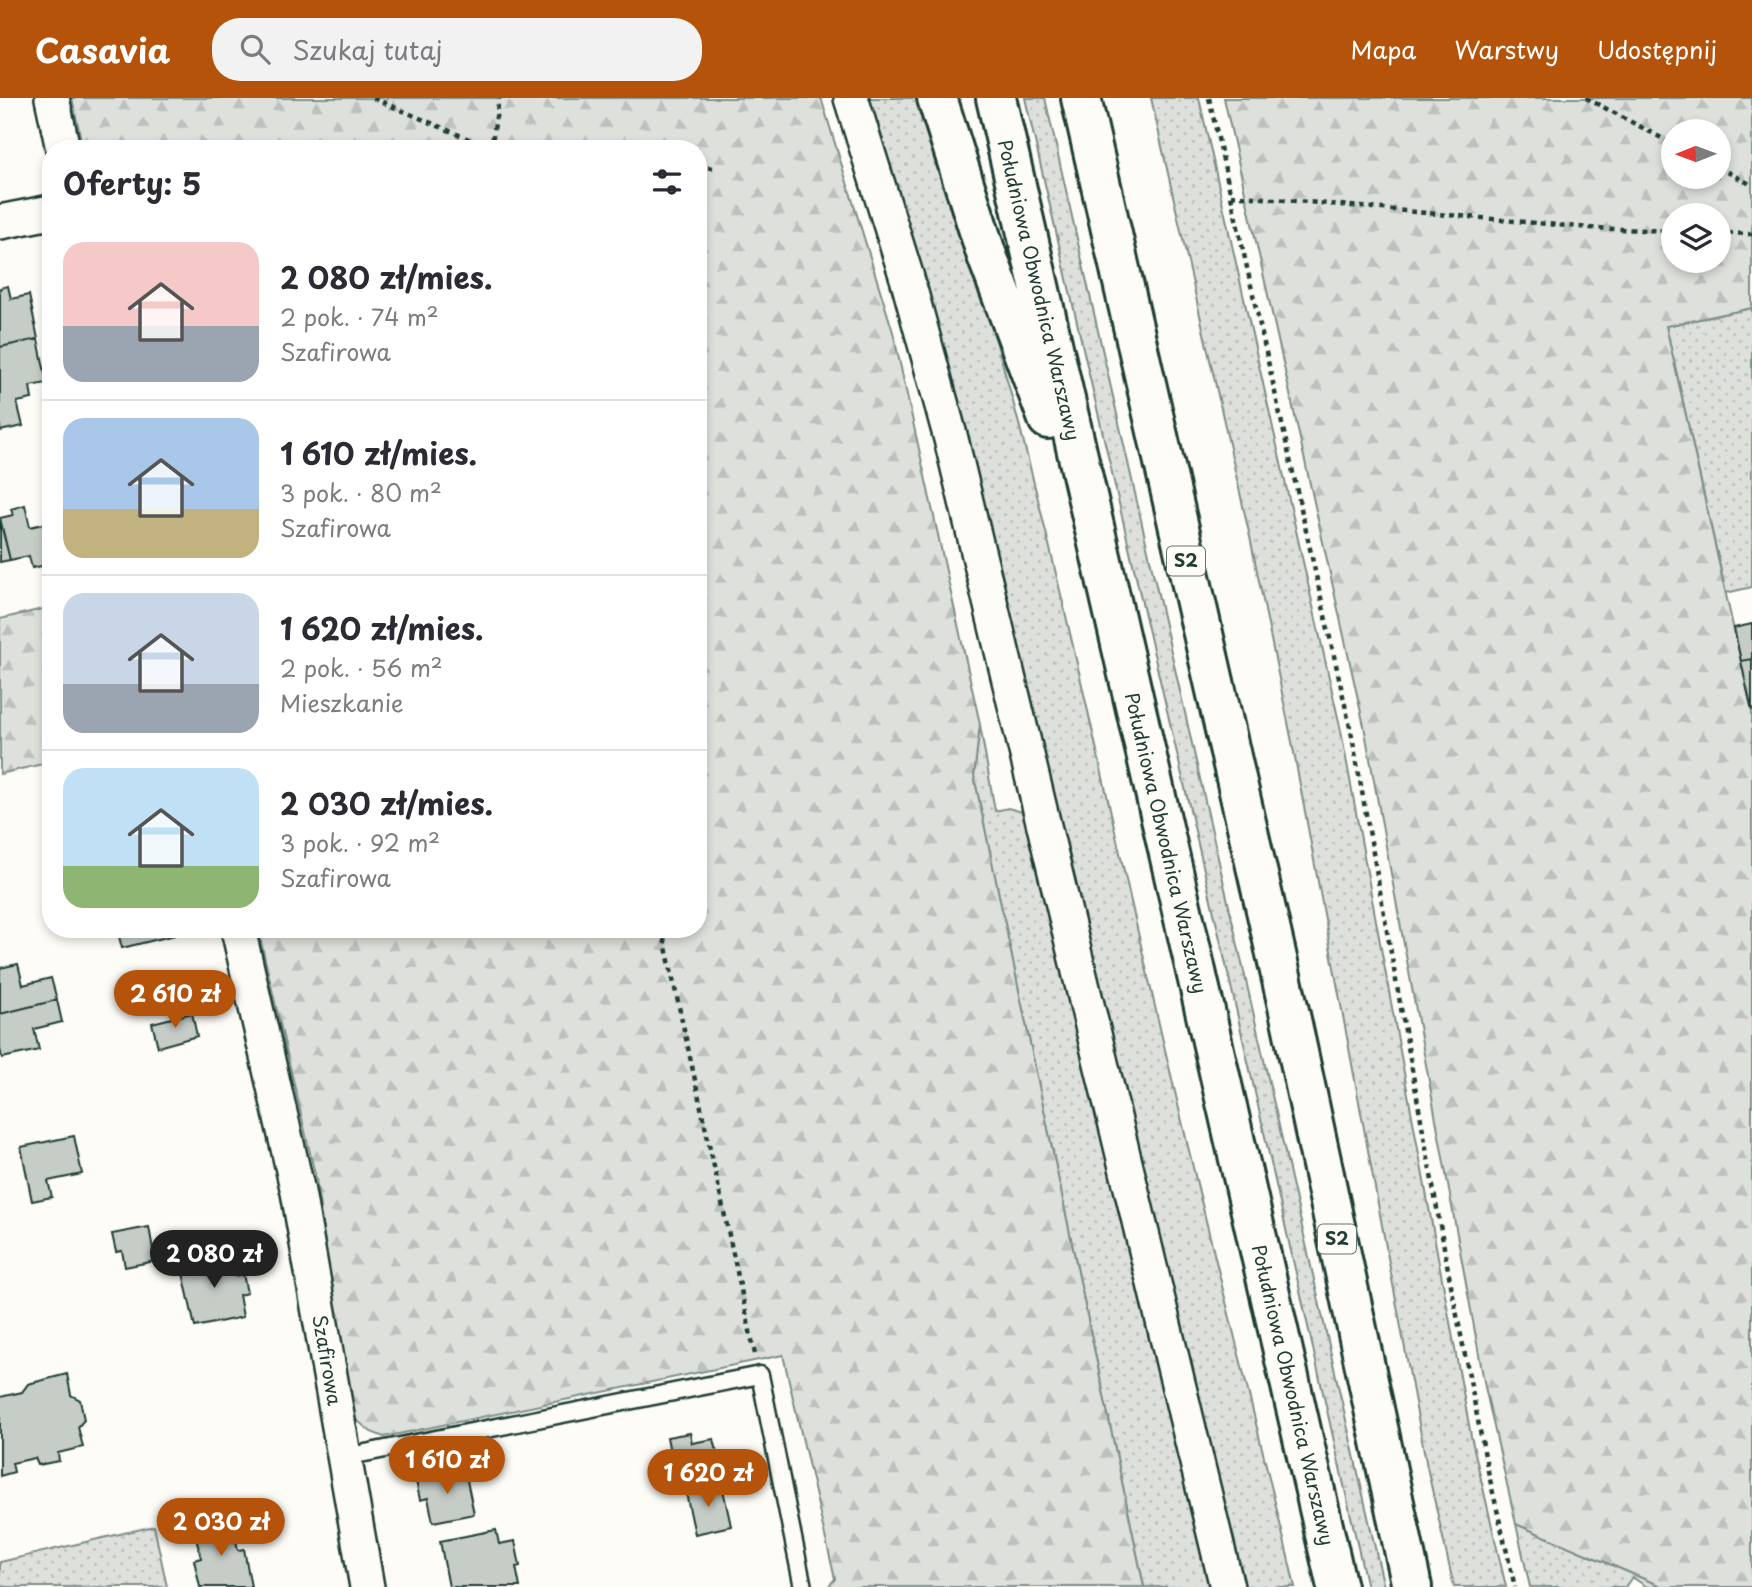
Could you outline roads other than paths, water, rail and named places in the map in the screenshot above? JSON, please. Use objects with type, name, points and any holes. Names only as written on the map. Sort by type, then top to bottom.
[{"type":"highway","points":[[937,98],[986,253],[1100,555]]},
{"type":"highway","name":"Południowa Obwodnica Warszawy","points":[[996,98],[1337,1587]]},
{"type":"highway","name":"S2","points":[[1081,98],[1289,1011],[1412,1587]]},
{"type":"street","points":[[52,98],[61,140]]},
{"type":"street","points":[[851,98],[907,278],[951,439],[1227,1587]]},
{"type":"street","points":[[0,222],[42,214]]},
{"type":"street","name":"Szafirowa","points":[[240,938],[298,1192],[367,1587]]},
{"type":"lane","points":[[345,1457],[760,1375],[803,1587]]}]
